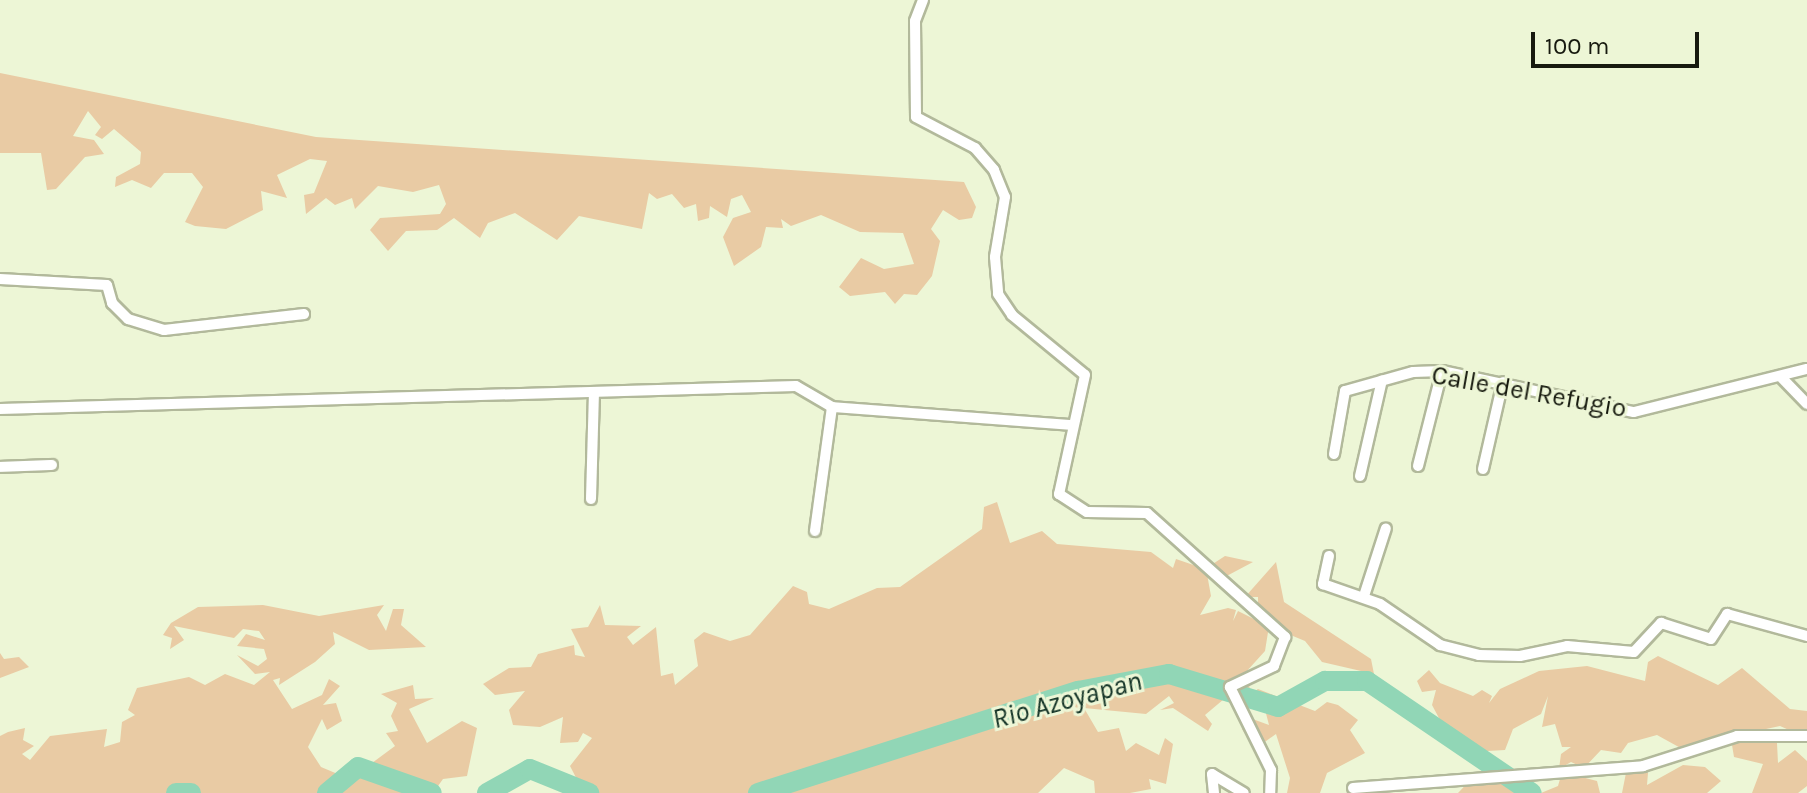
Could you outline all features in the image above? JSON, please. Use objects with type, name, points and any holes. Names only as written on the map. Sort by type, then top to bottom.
[{"type":"street","points":[[923,0],[915,21],[916,117],[975,148],[1001,183],[998,294],[1029,332],[1085,375],[1058,478],[1059,494],[1072,507],[1147,513],[1285,637],[1274,666],[1230,687],[1232,703],[1271,770],[1270,793]]},
{"type":"street","points":[[0,279],[107,285],[112,303],[128,319],[164,330],[304,314]]},
{"type":"street","name":"Calle del Refugio","points":[[1334,454],[1345,391],[1382,380],[1442,371],[1634,412],[1782,378],[1807,369]]},
{"type":"street","points":[[1418,466],[1442,371]]},
{"type":"street","points":[[1782,378],[1807,404]]},
{"type":"street","points":[[1360,476],[1382,380]]},
{"type":"street","points":[[1483,469],[1503,382]]},
{"type":"street","points":[[0,409],[796,386],[832,407],[1071,425]]},
{"type":"street","points":[[591,499],[594,393]]},
{"type":"street","points":[[815,531],[832,407]]},
{"type":"street","points":[[0,467],[52,465]]},
{"type":"street","points":[[1364,596],[1386,528]]},
{"type":"street","points":[[1329,556],[1323,584],[1364,596],[1430,640],[1479,655],[1520,656],[1567,646],[1634,652],[1661,623],[1711,639],[1727,614],[1807,636]]},
{"type":"street","points":[[1353,788],[1519,778],[1643,766],[1770,732],[1807,736]]},
{"type":"street","points":[[1214,793],[1212,774],[1244,793]]},
{"type":"shaded area","points":[[0,73],[316,137],[964,182],[976,207],[972,218],[959,220],[943,210],[931,229],[940,241],[932,276],[917,295],[904,294],[895,304],[885,292],[850,296],[839,287],[861,258],[884,269],[914,264],[903,233],[860,232],[821,215],[791,226],[781,219],[783,228],[766,227],[761,247],[734,266],[723,237],[733,218],[751,212],[742,195],[731,199],[727,217],[710,206],[709,218],[698,221],[696,204],[684,208],[672,194],[657,199],[649,193],[642,229],[579,216],[557,240],[515,213],[488,223],[480,238],[454,218],[437,230],[406,231],[388,251],[370,230],[380,218],[440,214],[446,204],[439,185],[413,192],[378,186],[355,209],[352,198],[335,205],[326,198],[306,214],[304,195],[314,193],[327,161],[310,159],[277,175],[287,198],[261,191],[263,210],[226,229],[195,226],[185,222],[203,187],[192,173],[164,173],[151,188],[132,180],[115,187],[116,177],[140,164],[141,152],[114,129],[102,139],[95,135],[101,127],[88,111],[73,136],[94,140],[104,154],[85,157],[56,189],[47,190],[41,153],[0,153]]},
{"type":"shaded area","points":[[997,502],[1010,543],[1042,531],[1057,544],[1151,552],[1173,568],[1176,559],[1205,569],[1225,556],[1253,562],[1221,579],[1207,574],[1211,596],[1200,615],[1228,608],[1236,610],[1233,621],[1238,611],[1258,621],[1258,597],[1245,597],[1276,562],[1284,602],[1371,659],[1374,674],[1322,662],[1305,641],[1269,626],[1265,651],[1246,672],[1251,694],[1258,689],[1315,711],[1327,702],[1338,705],[1358,720],[1350,730],[1365,753],[1327,773],[1320,793],[1287,793],[1290,778],[1276,734],[1255,749],[1242,729],[1247,717],[1269,725],[1262,698],[1252,706],[1224,699],[1205,715],[1212,724],[1208,731],[1173,708],[1160,710],[1174,703],[1169,696],[1146,714],[1084,708],[1098,732],[1119,728],[1126,751],[1136,743],[1159,755],[1165,738],[1173,744],[1166,784],[1149,779],[1151,789],[1130,793],[1095,793],[1094,781],[1064,768],[1038,793],[584,793],[570,766],[592,738],[583,733],[578,742],[560,743],[563,717],[540,727],[513,725],[509,710],[525,691],[495,695],[483,684],[509,668],[531,667],[538,654],[574,645],[575,655],[585,657],[571,629],[588,627],[600,605],[605,625],[641,626],[627,637],[633,645],[656,627],[661,676],[673,673],[675,685],[698,666],[694,640],[704,632],[730,641],[750,635],[793,586],[807,592],[809,604],[829,609],[877,588],[900,587],[982,529],[984,507]]},
{"type":"shaded area","points":[[263,605],[319,616],[384,605],[377,615],[386,631],[393,609],[404,609],[401,625],[426,647],[369,650],[333,632],[335,644],[315,662],[279,685],[280,678],[273,680],[292,709],[322,695],[329,679],[340,686],[323,705],[336,703],[342,721],[327,730],[322,719],[308,747],[321,767],[352,780],[355,769],[373,771],[372,763],[395,746],[386,733],[398,731],[391,716],[397,703],[381,694],[413,685],[415,699],[434,698],[409,709],[427,743],[462,721],[477,728],[467,776],[443,779],[433,793],[0,793],[0,736],[8,732],[25,728],[23,740],[34,746],[22,754],[30,760],[50,736],[107,729],[104,747],[120,742],[122,722],[135,715],[128,710],[137,688],[189,677],[205,685],[225,674],[254,685],[270,672],[255,674],[237,655],[258,666],[267,659],[264,649],[237,646],[246,634],[265,640],[259,631],[243,629],[234,638],[174,626],[184,640],[170,649],[172,638],[163,635],[171,623],[198,607]]},
{"type":"shaded area","points":[[0,653],[4,659],[19,657],[29,667],[0,678]]},
{"type":"shaded area","points":[[1658,656],[1718,685],[1742,668],[1790,709],[1807,711],[1807,738],[1780,726],[1766,729],[1777,743],[1778,763],[1795,750],[1807,761],[1807,786],[1798,793],[1752,793],[1763,764],[1734,757],[1732,745],[1716,738],[1686,751],[1657,735],[1628,743],[1621,753],[1601,750],[1584,768],[1571,762],[1559,769],[1561,754],[1571,747],[1562,747],[1555,724],[1542,727],[1548,696],[1541,714],[1513,729],[1505,750],[1487,751],[1447,733],[1432,705],[1436,690],[1422,692],[1417,681],[1429,670],[1440,683],[1473,696],[1482,690],[1492,696],[1489,703],[1500,689],[1539,671],[1587,666],[1645,681],[1648,662]]},
{"type":"shaded area","points":[[1683,765],[1705,767],[1721,781],[1707,793],[1622,793],[1626,773],[1635,769],[1648,773],[1647,785]]},
{"type":"shaded area","points":[[1503,772],[1533,793],[1458,793],[1477,773]]},
{"type":"shaded area","points":[[1562,772],[1597,781],[1600,793],[1541,793],[1558,786]]},
{"type":"waterway","name":"Rio Azoyapan","points":[[758,793],[1078,691],[1169,674],[1278,707],[1325,681],[1367,681],[1532,793]]},
{"type":"waterway","name":"Rio Azoyapan","points":[[327,793],[358,767],[432,793]]},
{"type":"waterway","name":"Rio Azoyapan","points":[[487,793],[530,769],[589,793]]},
{"type":"waterway","name":"Rio Azoyapan","points":[[176,793],[191,793]]}]
